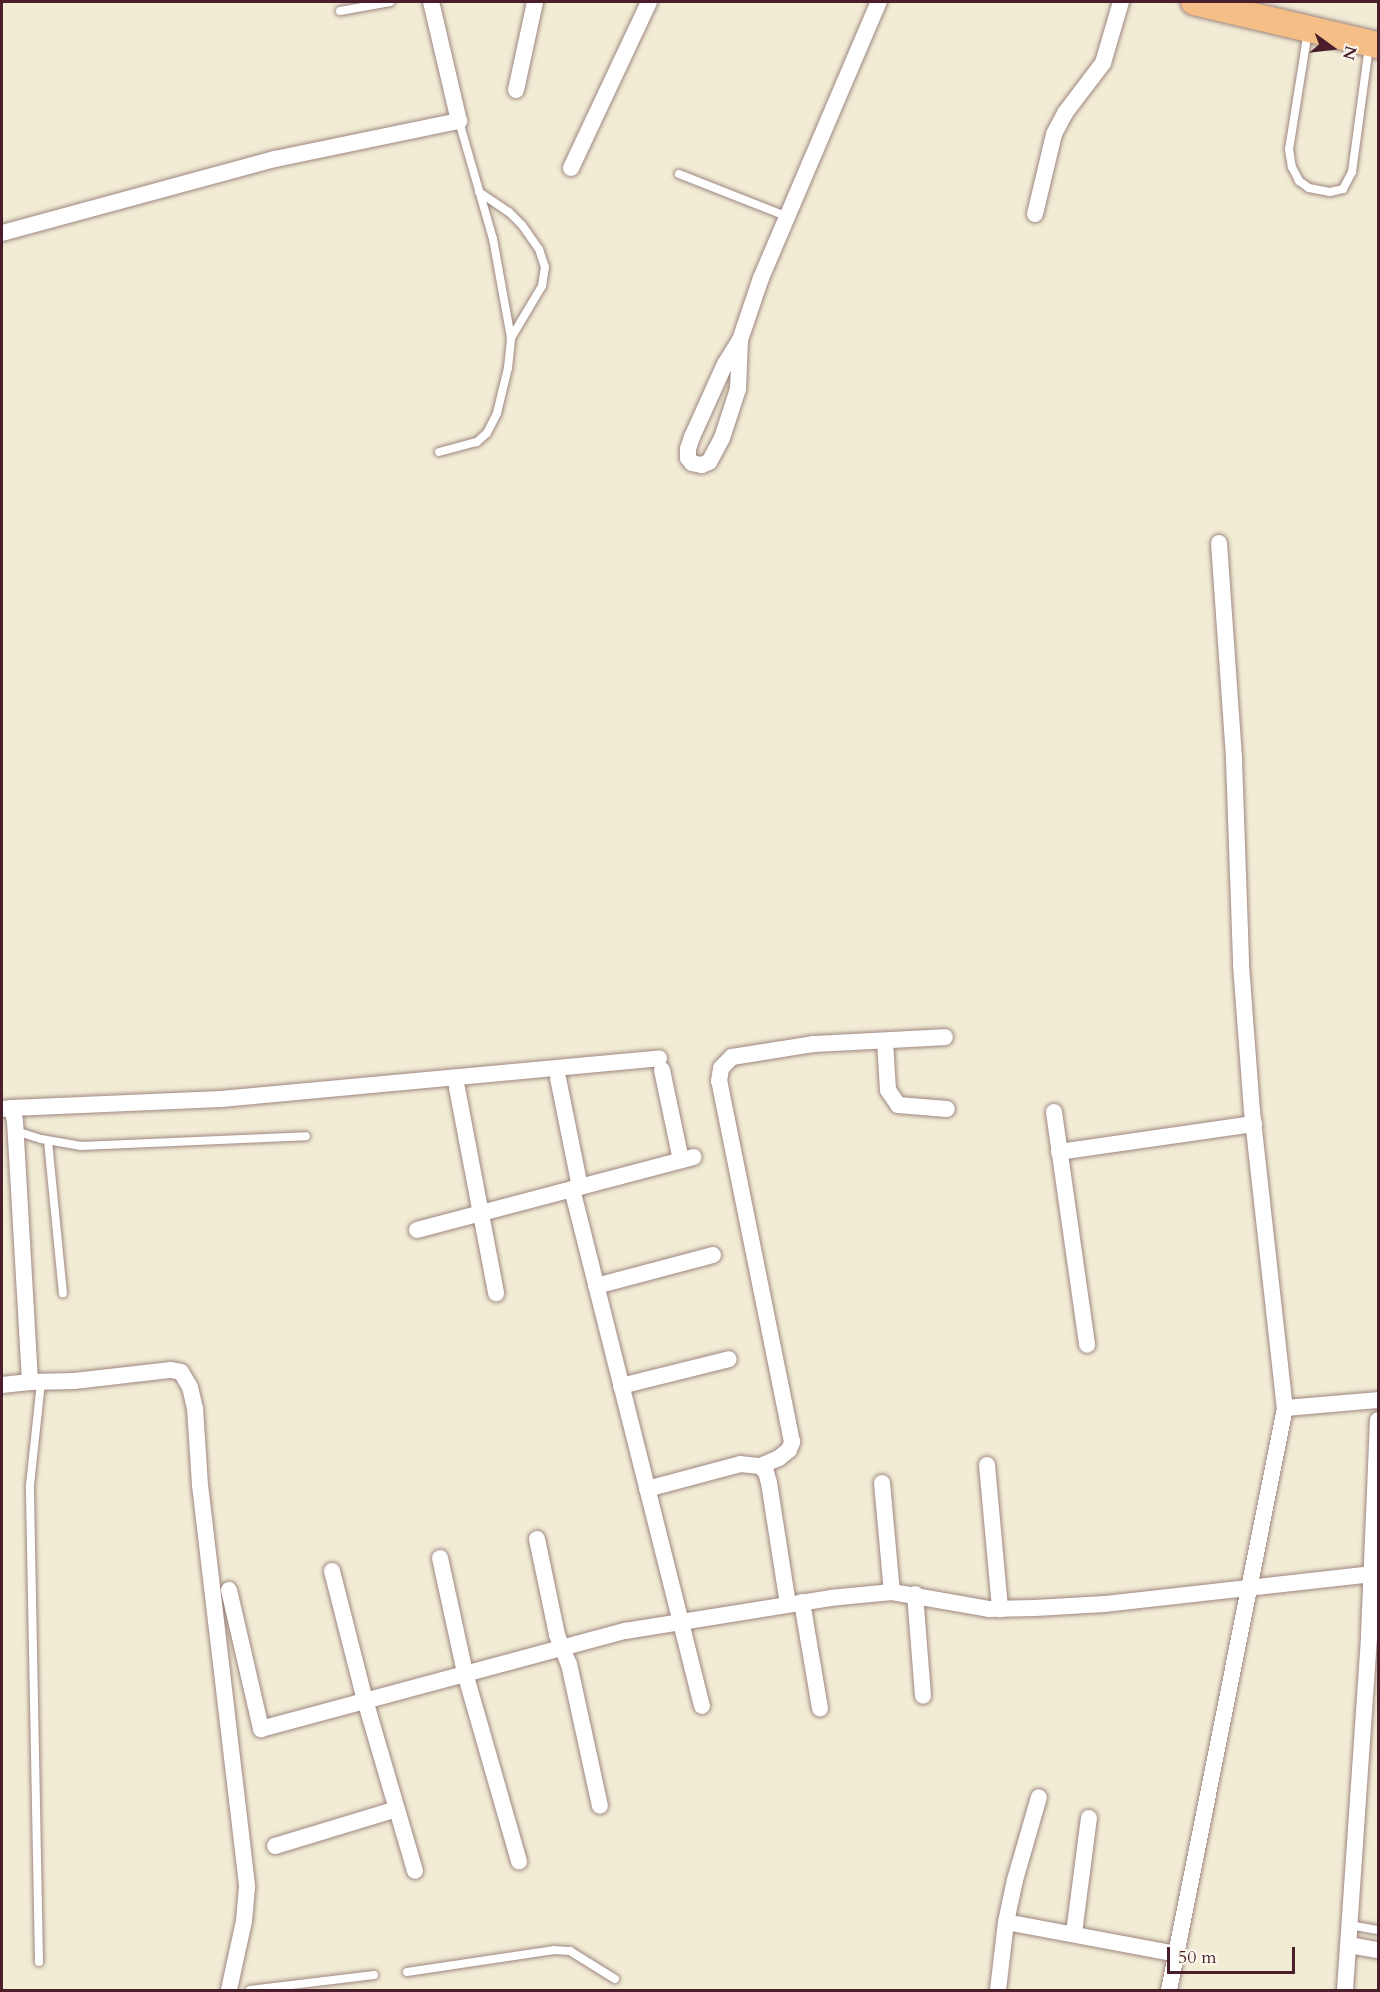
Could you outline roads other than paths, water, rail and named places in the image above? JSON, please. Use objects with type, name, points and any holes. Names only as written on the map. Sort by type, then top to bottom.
[{"type":"main road","points":[[1194,2],[1374,44]]},
{"type":"street","points":[[2,233],[275,159],[459,121],[431,2]]},
{"type":"street","points":[[516,90],[535,2]]},
{"type":"street","points":[[571,168],[649,2]]},
{"type":"street","points":[[740,340],[725,364],[692,437],[688,458],[692,463],[702,465],[709,462],[722,438],[738,389],[740,340],[748,311],[879,2]]},
{"type":"street","points":[[1035,214],[1054,134],[1065,113],[1103,63],[1121,2]]},
{"type":"street","points":[[1169,1990],[1285,1408],[1254,1124],[1241,965],[1234,760],[1219,543]]},
{"type":"street","points":[[647,1489],[740,1464],[760,1466],[779,1458],[789,1450],[792,1442],[719,1081],[721,1068],[732,1057],[813,1044],[945,1037]]},
{"type":"street","points":[[885,1041],[888,1090],[898,1105],[947,1109]]},
{"type":"street","points":[[36,1382],[16,1131],[7,1109],[221,1099],[660,1064],[687,1159],[417,1230]]},
{"type":"street","points":[[558,1078],[576,1188],[596,1286],[702,1706]]},
{"type":"street","points":[[457,1088],[496,1293]]},
{"type":"street","points":[[1054,1112],[1087,1345]]},
{"type":"street","points":[[1059,1152],[1254,1124]]},
{"type":"street","points":[[596,1286],[713,1255]]},
{"type":"street","points":[[621,1386],[729,1359]]},
{"type":"street","points":[[2,1385],[171,1370],[181,1372],[190,1387],[195,1408],[201,1496],[247,1887],[244,1921],[230,1990]]},
{"type":"street","points":[[1285,1408],[1378,1400]]},
{"type":"street","points":[[1345,1990],[1371,1574],[1378,1420]]},
{"type":"street","points":[[760,1466],[766,1472],[769,1483],[820,1708]]},
{"type":"street","points":[[987,1466],[1000,1609]]},
{"type":"street","points":[[882,1483],[892,1592]]},
{"type":"street","points":[[537,1539],[557,1635],[569,1664],[600,1806]]},
{"type":"street","points":[[440,1558],[465,1673],[519,1861]]},
{"type":"street","points":[[332,1571],[365,1700],[415,1871]]},
{"type":"street","points":[[229,1590],[261,1729],[625,1632],[795,1603],[892,1592],[915,1594],[963,1605],[1000,1609],[1106,1604],[1371,1574]]},
{"type":"street","points":[[915,1594],[923,1696]]},
{"type":"street","points":[[998,1990],[1006,1922],[1039,1797]]},
{"type":"street","points":[[275,1846],[398,1809]]},
{"type":"street","points":[[1074,1934],[1089,1818]]},
{"type":"street","points":[[1006,1922],[1177,1954]]},
{"type":"street","points":[[1349,1945],[1378,1950]]},
{"type":"lane","points":[[340,11],[390,2]]},
{"type":"lane","points":[[1308,28],[1289,149],[1292,167],[1299,182],[1309,189],[1330,192],[1343,189],[1352,172],[1374,44]]},
{"type":"lane","points":[[439,452],[477,441],[487,434],[508,368],[511,338],[492,239],[459,121]]},
{"type":"lane","points":[[680,174],[788,218]]},
{"type":"lane","points":[[478,192],[509,212],[522,225],[539,249],[544,267],[542,286],[511,338]]},
{"type":"lane","points":[[16,1131],[48,1141],[96,1146],[306,1136]]},
{"type":"lane","points":[[48,1141],[63,1293]]},
{"type":"lane","points":[[36,1382],[30,1485],[39,1962]]},
{"type":"lane","points":[[1349,1924],[1378,1930]]},
{"type":"lane","points":[[407,1971],[554,1950],[570,1951],[615,1979]]},
{"type":"lane","points":[[250,1990],[292,1988],[374,1975]]}]
